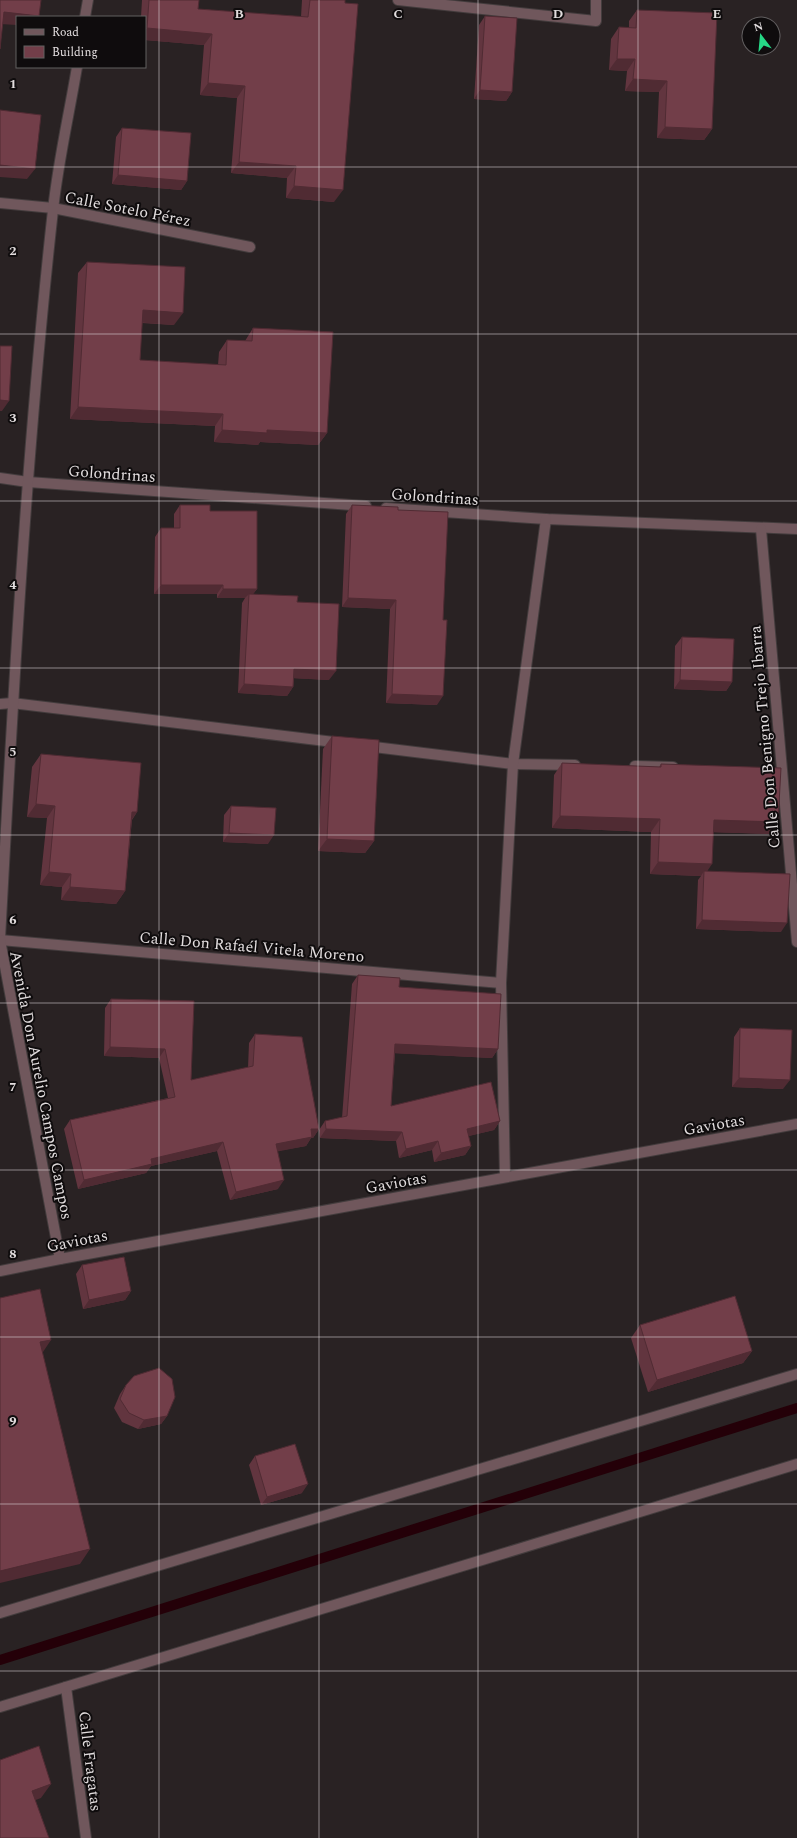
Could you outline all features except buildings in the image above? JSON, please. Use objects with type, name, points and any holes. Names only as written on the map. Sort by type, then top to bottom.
[{"type":"street","points":[[85,16],[88,0]]},
{"type":"street","points":[[398,0],[596,21],[596,0]]},
{"type":"street","name":"Avenida Don Aurelio Campos Campos","points":[[60,1259],[0,940],[12,703],[28,482],[53,208],[77,68]]},
{"type":"street","name":"Calle Sotelo Pérez","points":[[0,203],[53,208],[250,247]]},
{"type":"street","name":"Golondrinas","points":[[0,478],[28,482],[546,519],[797,530]]},
{"type":"street","points":[[505,1177],[501,983],[513,764],[546,519]]},
{"type":"street","name":"Calle Don Benigno Trejo Ibarra","points":[[761,529],[777,769],[797,942]]},
{"type":"street","points":[[0,704],[12,703],[513,764],[584,765]]},
{"type":"street","points":[[623,766],[686,767]]},
{"type":"street","name":"Calle Don Rafaél Vitela Moreno","points":[[0,940],[501,983]]},
{"type":"street","name":"Gaviotas","points":[[0,1271],[797,1124]]},
{"type":"street","points":[[0,1613],[797,1374]]},
{"type":"street","points":[[0,1707],[797,1464]]},
{"type":"street","name":"Calle Fragatas","points":[[66,1687],[86,1838]]},
{"type":"waterway","points":[[0,1660],[797,1408]]}]
